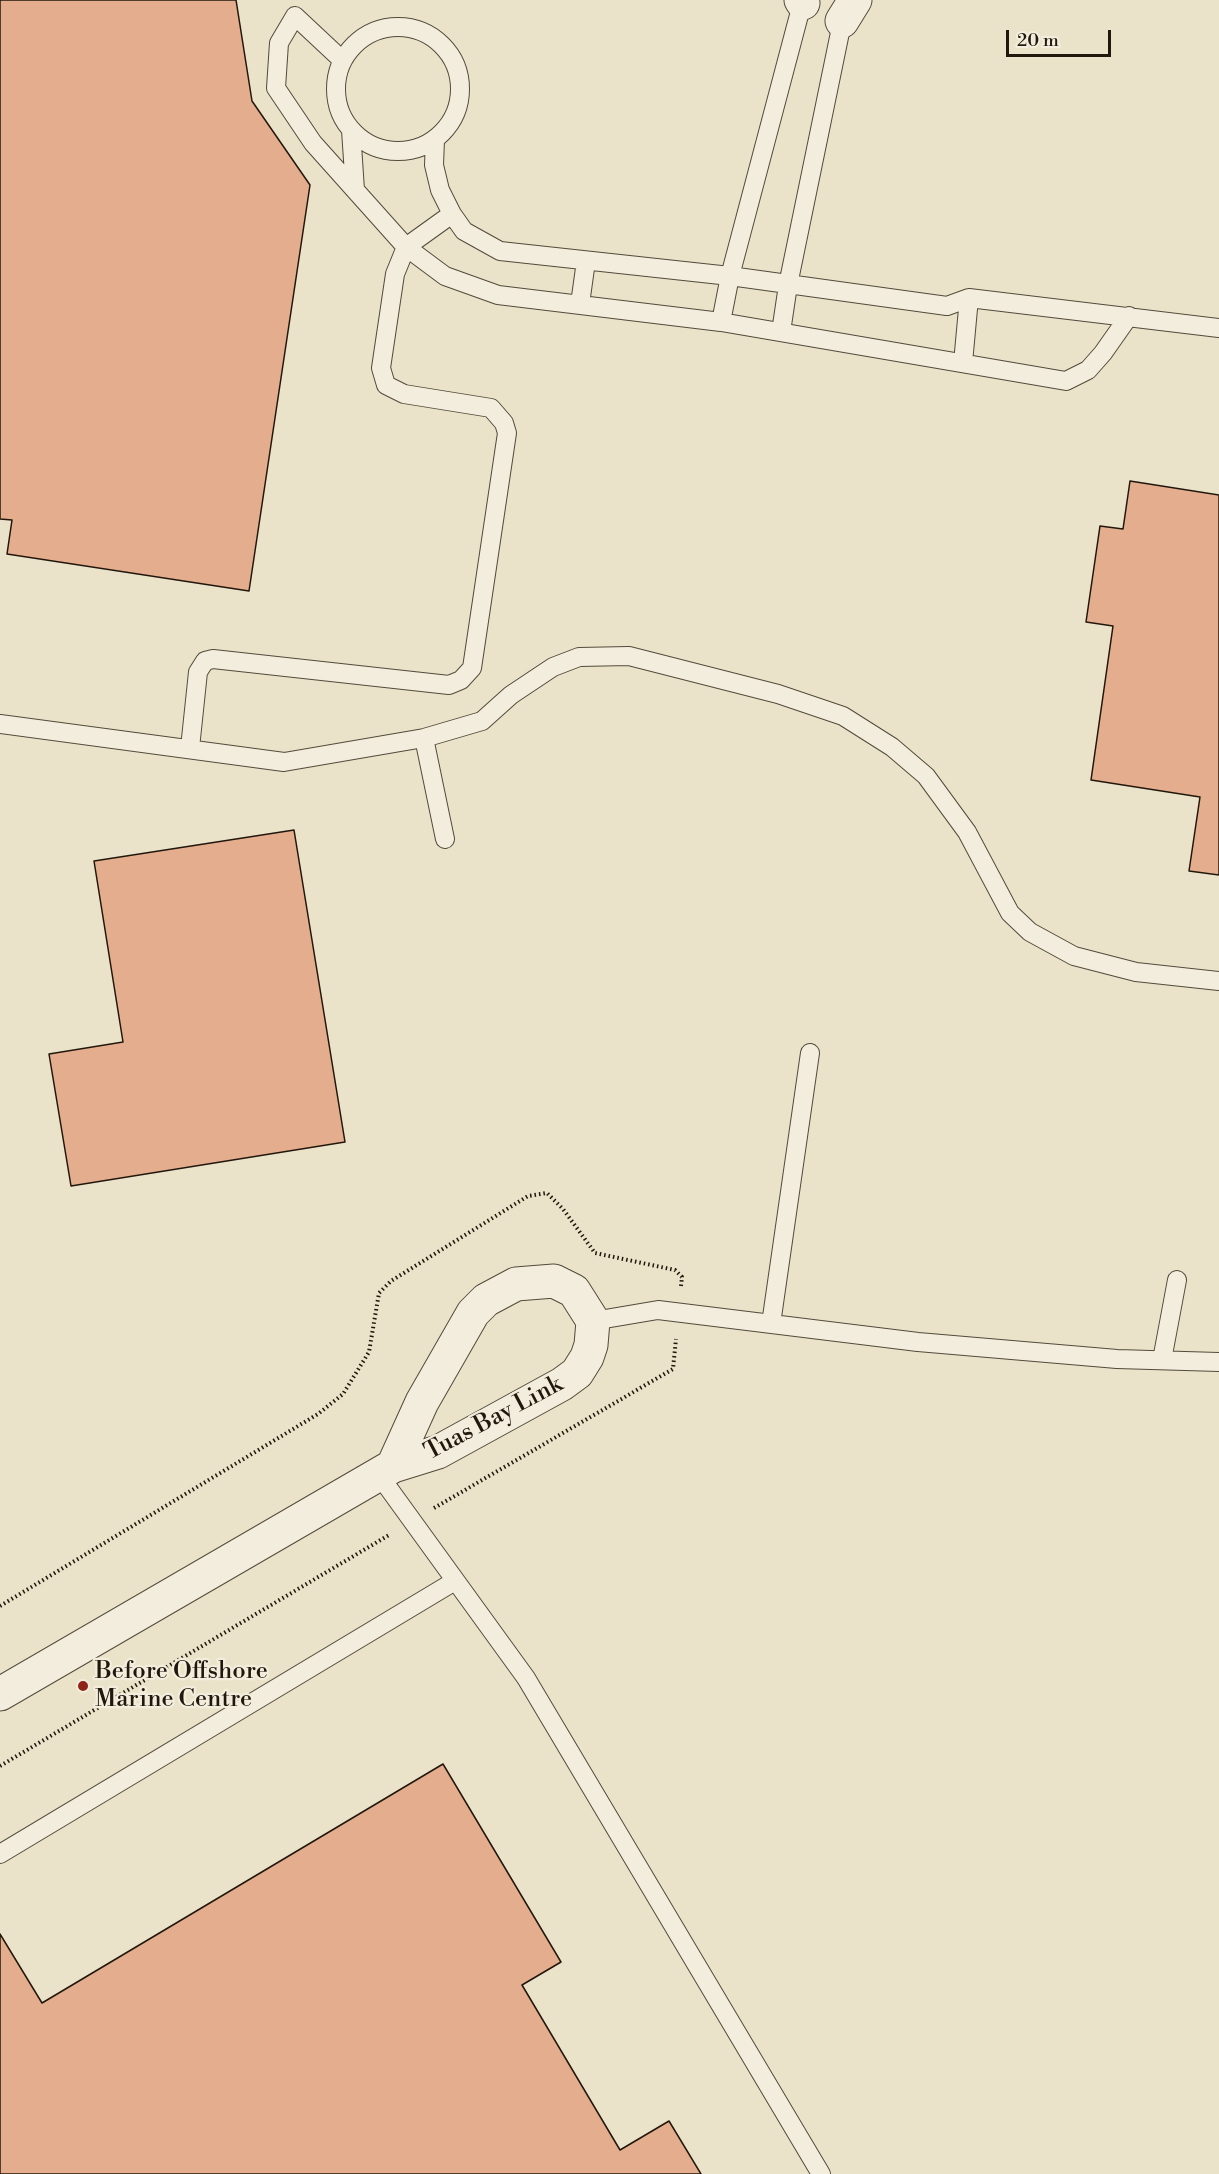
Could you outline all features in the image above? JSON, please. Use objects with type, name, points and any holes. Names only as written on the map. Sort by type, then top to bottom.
[{"type":"street","name":"Tuas Bay Link","points":[[0,1694],[386,1470],[438,1452],[562,1384],[577,1373],[591,1345],[593,1321],[574,1291],[554,1281],[516,1284],[479,1305],[472,1313],[386,1470]]},
{"type":"lane","points":[[722,322],[730,276],[802,1]]},
{"type":"lane","points":[[781,332],[848,7]]},
{"type":"lane","points":[[342,60],[295,16],[279,43],[276,88],[313,143],[406,247],[445,276],[498,295],[722,322],[1066,381],[1088,370],[1129,316]]},
{"type":"lane","points":[[405,26],[423,31],[439,41],[451,56],[459,73],[461,92],[457,111],[448,127],[435,140],[418,148],[400,152],[382,149],[364,141],[351,130],[341,114],[336,96],[336,77],[342,60],[353,44],[368,33],[386,27],[405,26]]},
{"type":"lane","points":[[351,130],[354,190]]},
{"type":"lane","points":[[435,140],[434,165],[440,190],[452,214],[464,231],[500,251],[730,276],[947,306],[969,298],[1219,328]]},
{"type":"lane","points":[[190,748],[198,672],[205,661],[213,659],[449,685],[461,680],[472,669],[507,433],[504,423],[491,408],[404,394],[386,385],[381,368],[395,274],[406,247],[452,214]]},
{"type":"lane","points":[[580,304],[586,261]]},
{"type":"lane","points":[[963,363],[969,298]]},
{"type":"lane","points":[[0,724],[284,762],[424,738],[482,721],[511,695],[553,667],[579,657],[629,656],[778,694],[843,716],[892,747],[926,776],[967,831],[1010,913],[1030,932],[1074,956],[1136,972],[1219,981]]},
{"type":"lane","points":[[424,738],[445,839]]},
{"type":"lane","points":[[771,1324],[810,1053]]},
{"type":"lane","points":[[1162,1360],[1177,1280]]},
{"type":"lane","points":[[593,1321],[658,1310],[918,1342],[1117,1359],[1219,1362]]},
{"type":"lane","points":[[386,1470],[412,1521],[526,1678],[821,2174]]},
{"type":"lane","points":[[0,1854],[455,1581]]},
{"type":"path","points":[[0,1606],[318,1414],[343,1394],[369,1352],[379,1293],[391,1281],[528,1196],[547,1193],[595,1253],[675,1270],[682,1276]]},
{"type":"path","points":[[0,1766],[673,1369]]},
{"type":"building","points":[[0,0],[236,0],[252,101],[310,185],[249,591],[7,554],[12,520],[0,519]]},
{"type":"building","points":[[1130,481],[1219,495],[1219,875],[1189,871],[1200,797],[1091,780],[1113,626],[1086,622],[1100,526],[1123,529]]},
{"type":"building","points":[[294,830],[345,1142],[71,1186],[49,1054],[123,1042],[94,861]]},
{"type":"building","points":[[443,1764],[561,1962],[522,1985],[620,2150],[669,2121],[701,2174],[0,2174],[0,1934],[42,2003]]},
{"type":"place","name":"Before Offshore Marine Centre","points":[[83,1686]]}]
